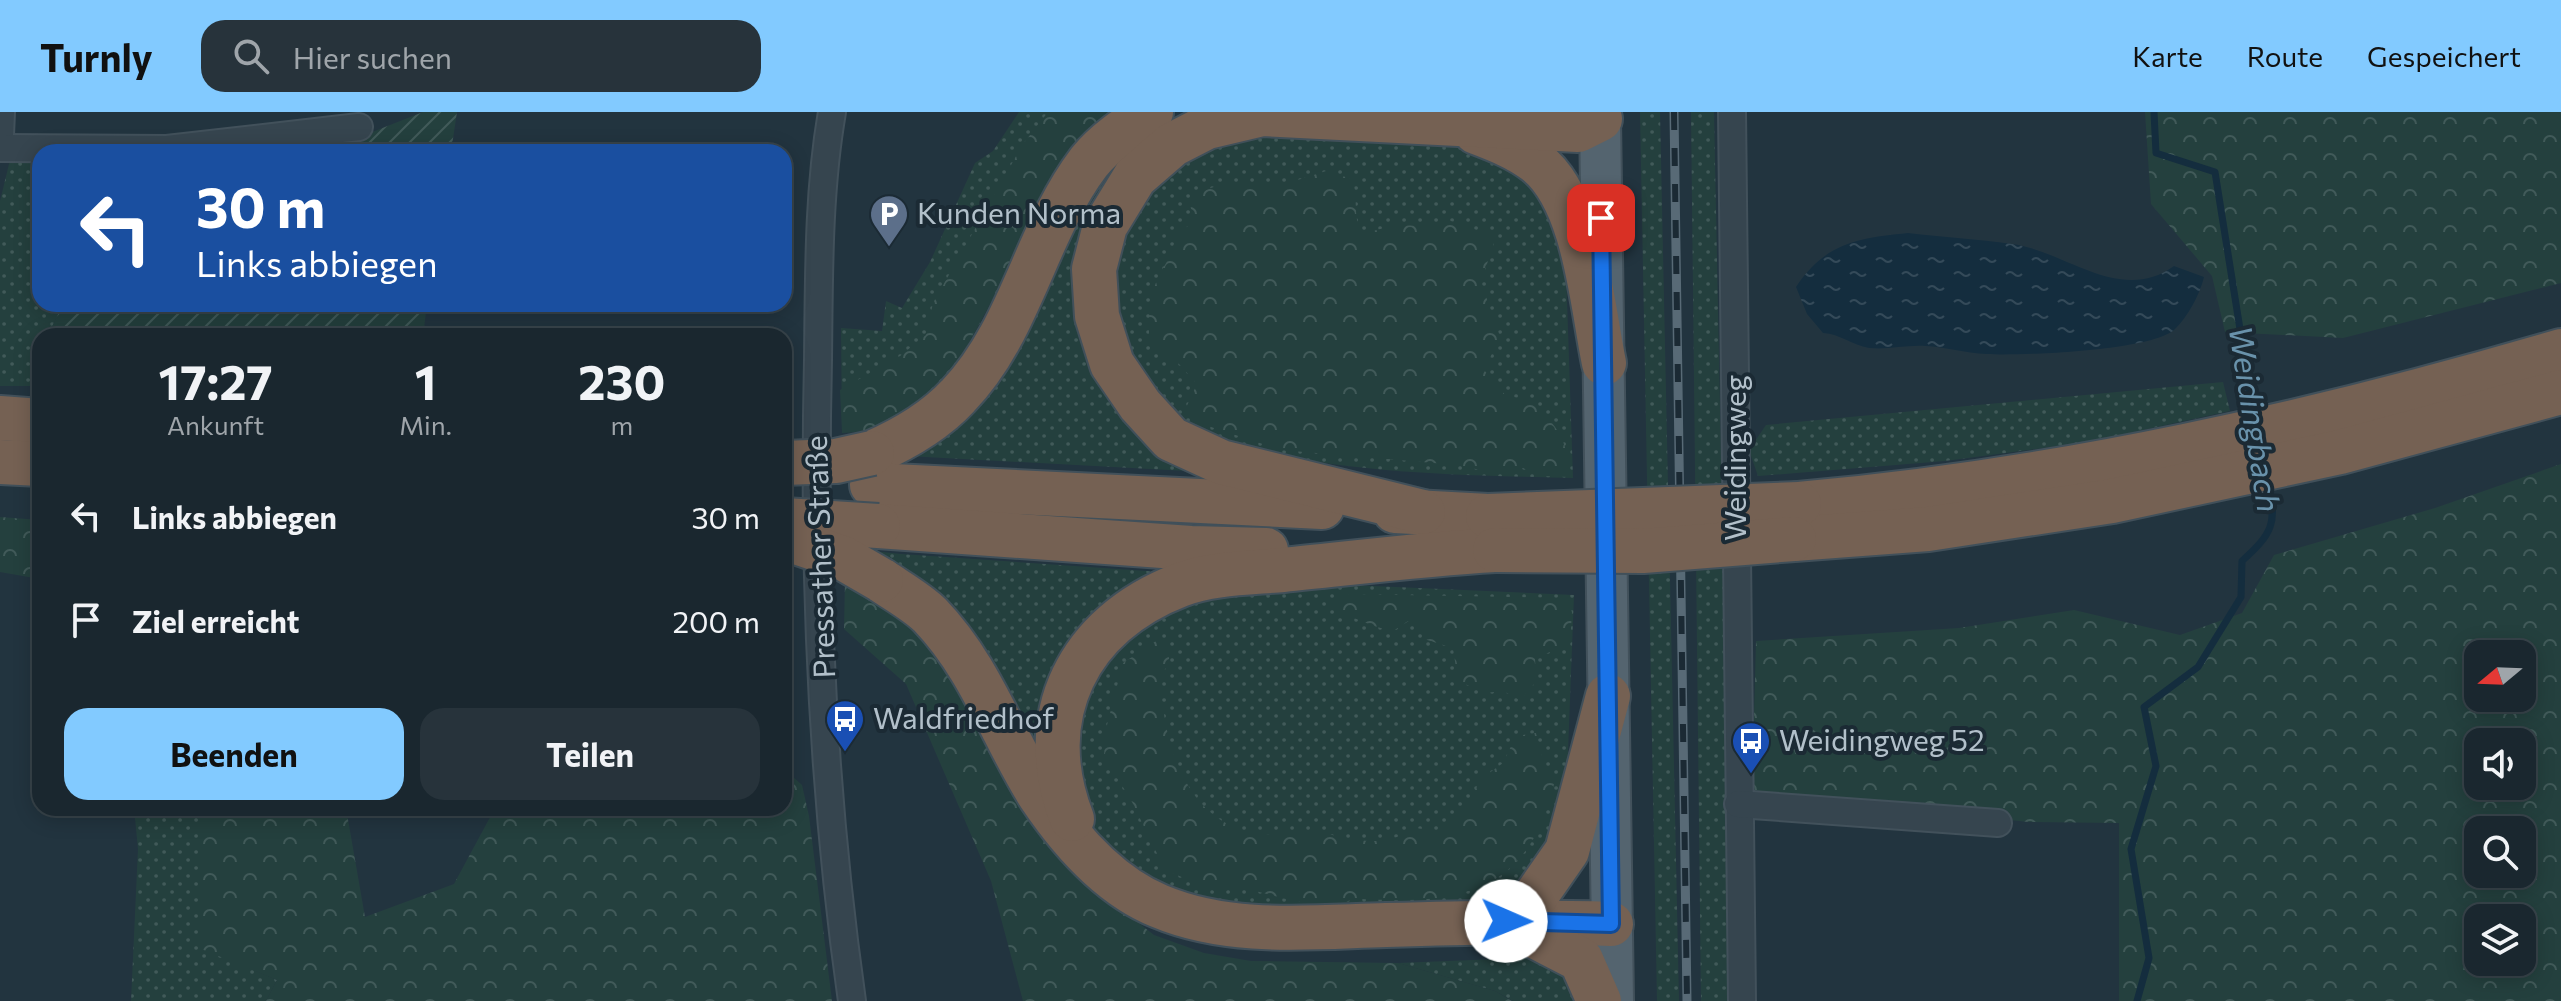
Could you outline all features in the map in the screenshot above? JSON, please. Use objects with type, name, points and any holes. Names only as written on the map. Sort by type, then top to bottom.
[{"type":"highway","points":[[792,517],[874,488],[910,436],[958,397],[988,359],[1062,206],[1091,161],[1128,127],[1151,112]]},
{"type":"highway","points":[[1593,116],[1578,130],[1262,114],[1207,127],[1172,145],[1135,177],[1105,226],[1094,269],[1097,316],[1112,364],[1140,405],[1171,439],[1221,462],[1423,512],[1492,533],[1796,522],[1905,495],[2213,462],[2337,431],[2561,392]]},
{"type":"highway","points":[[1455,124],[1512,146],[1539,164],[1558,189],[1573,218],[1604,363]]},
{"type":"highway","points":[[2337,431],[2456,382],[2561,351]]},
{"type":"highway","points":[[0,418],[32,420]]},
{"type":"highway","points":[[792,463],[836,461],[874,488],[1191,548],[1446,553]]},
{"type":"highway","points":[[0,462],[32,464]]},
{"type":"highway","points":[[792,480],[874,488],[1423,512]]},
{"type":"highway","points":[[1084,851],[1065,801],[1055,748],[1067,688],[1091,643],[1134,606],[1183,583],[1446,553],[1492,533]]},
{"type":"highway","points":[[792,541],[843,558],[929,614],[970,664],[1041,796],[1084,851],[1120,885],[1156,905],[1198,920],[1265,928],[1506,921],[1611,924]]},
{"type":"highway","points":[[1506,921],[1535,897],[1567,851],[1608,696]]},
{"type":"highway","points":[[1506,921],[1581,960],[1599,1001]]},
{"type":"main road","points":[[1593,116],[1604,363],[1613,1001]]},
{"type":"street","points":[[0,135],[1,112]]},
{"type":"street","name":"Pressather Straße","points":[[832,112],[821,215],[817,505],[828,758],[852,1001]]},
{"type":"street","name":"Weidingweg","points":[[1732,112],[1742,1001]]},
{"type":"street","points":[[211,144],[359,127]]},
{"type":"street","points":[[0,148],[32,148]]},
{"type":"street","points":[[1738,804],[1998,823]]},
{"type":"green space","points":[[423,112],[457,112],[452,144],[292,144],[357,138]]},
{"type":"green space","points":[[1019,112],[1121,112],[1024,247],[965,350],[929,398],[906,416],[877,428],[842,433],[841,328],[882,331],[886,301],[902,308],[930,262],[975,163],[993,151]]},
{"type":"green space","points":[[1048,112],[1108,112],[1074,145],[1048,183],[985,312],[961,353],[932,388],[877,427],[842,430],[840,390],[900,356],[926,335],[933,303],[1023,144]]},
{"type":"green space","points":[[1186,112],[1218,112],[1076,275],[1206,472],[907,456],[1099,175],[1156,125]]},
{"type":"green space","points":[[1640,112],[1660,112],[1679,1001],[1657,1001]]},
{"type":"green space","points":[[1691,112],[1714,112],[1732,1001],[1701,1001]]},
{"type":"green space","points":[[2145,112],[2561,112],[2561,283],[2343,338],[2225,332],[2212,276],[2151,204]]},
{"type":"green space","points":[[1242,135],[1478,146],[1525,169],[1565,241],[1573,478],[1424,473],[1309,460],[1257,449],[1211,434],[1176,413],[1161,399],[1138,367],[1124,333],[1118,273],[1123,246],[1137,213],[1165,171],[1190,155]]},
{"type":"green space","points":[[11,156],[32,157],[32,312],[59,312],[51,328],[32,328],[32,386],[0,386],[0,201]]},
{"type":"green space","points":[[1326,171],[1352,179],[1357,220],[1362,234],[1395,225],[1426,226],[1448,220],[1496,237],[1481,282],[1500,337],[1484,370],[1506,396],[1533,400],[1549,419],[1560,434],[1569,477],[1539,476],[1523,468],[1494,473],[1457,465],[1281,450],[1211,427],[1184,412],[1197,384],[1179,364],[1149,345],[1149,320],[1154,288],[1171,254],[1175,233],[1194,223],[1189,199],[1223,184],[1281,183]]},
{"type":"green space","points":[[59,312],[426,312],[424,328],[51,328]]},
{"type":"green space","points":[[2223,382],[2230,411],[2088,442],[1945,461],[1758,476],[1749,450],[1766,425]]},
{"type":"green space","points":[[2561,464],[2561,1001],[2119,1001],[2119,823],[2028,822],[1752,791],[1756,641],[1959,628],[2074,610],[2180,635],[2242,613],[2274,555],[2435,508]]},
{"type":"green space","points":[[0,517],[32,519],[32,578],[0,572]]},
{"type":"green space","points":[[873,551],[1176,573],[1146,584],[1041,764]]},
{"type":"green space","points":[[845,580],[892,608],[933,643],[1080,877],[1154,935],[1204,953],[1251,961],[1398,963],[1495,991],[1512,1001],[1023,1001],[991,881],[906,684],[844,629]]},
{"type":"green space","points":[[1305,583],[1574,595],[1567,778],[1560,819],[1536,875],[1499,899],[1316,911],[1199,901],[1152,882],[1117,856],[1088,823],[1077,796],[1082,684],[1152,609]]},
{"type":"green space","points":[[1346,594],[1565,598],[1572,612],[1570,644],[1535,658],[1536,682],[1520,700],[1503,691],[1485,693],[1458,681],[1453,648],[1424,639],[1415,617],[1393,631],[1380,628],[1335,609],[1336,599]]},
{"type":"green space","points":[[1156,641],[1169,647],[1169,664],[1160,676],[1162,700],[1166,726],[1182,774],[1195,796],[1212,814],[1233,827],[1259,834],[1314,831],[1365,841],[1390,839],[1414,828],[1443,831],[1462,814],[1481,779],[1503,763],[1516,736],[1536,733],[1545,767],[1555,780],[1544,818],[1528,847],[1510,868],[1487,884],[1461,894],[1431,899],[1307,903],[1240,888],[1216,891],[1165,870],[1132,802],[1104,756],[1106,729],[1123,663]]},
{"type":"green space","points":[[792,776],[802,785],[809,816],[832,1001],[266,1001],[277,980],[199,948],[199,816],[347,816],[365,917],[454,884],[491,816],[792,816]]},
{"type":"green space","points":[[135,816],[199,816],[199,947],[277,980],[266,1001],[131,1001],[138,849]]},
{"type":"green space","points":[[1523,958],[1558,971],[1570,983],[1580,1001],[1513,1001],[1495,991],[1398,963]]},
{"type":"water","points":[[1908,233],[2012,244],[2113,278],[2134,280],[2154,277],[2174,266],[2204,277],[2193,305],[2174,330],[2139,343],[2113,347],[2054,353],[1986,354],[1925,346],[1869,348],[1823,333],[1807,314],[1796,287],[1807,272],[1844,245],[1873,237]]},
{"type":"waterway","name":"Weidingbach","points":[[2154,112],[2156,153],[2215,172],[2254,417]]},
{"type":"waterway","name":"Weidingbach","points":[[2137,1001],[2149,958],[2131,849],[2156,766],[2144,707],[2198,667],[2241,597],[2242,561],[2260,543],[2270,527],[2272,509],[2268,484]]},
{"type":"railway","points":[[1674,112],[1687,1001]]},
{"type":"place","name":"Kunden Norma","points":[[889,248]]},
{"type":"place","name":"Waldfriedhof","points":[[845,753]]},
{"type":"place","name":"Weidingweg 52","points":[[1751,775]]},
{"type":"route","points":[[1506,921],[1611,924],[1601,218]]}]
